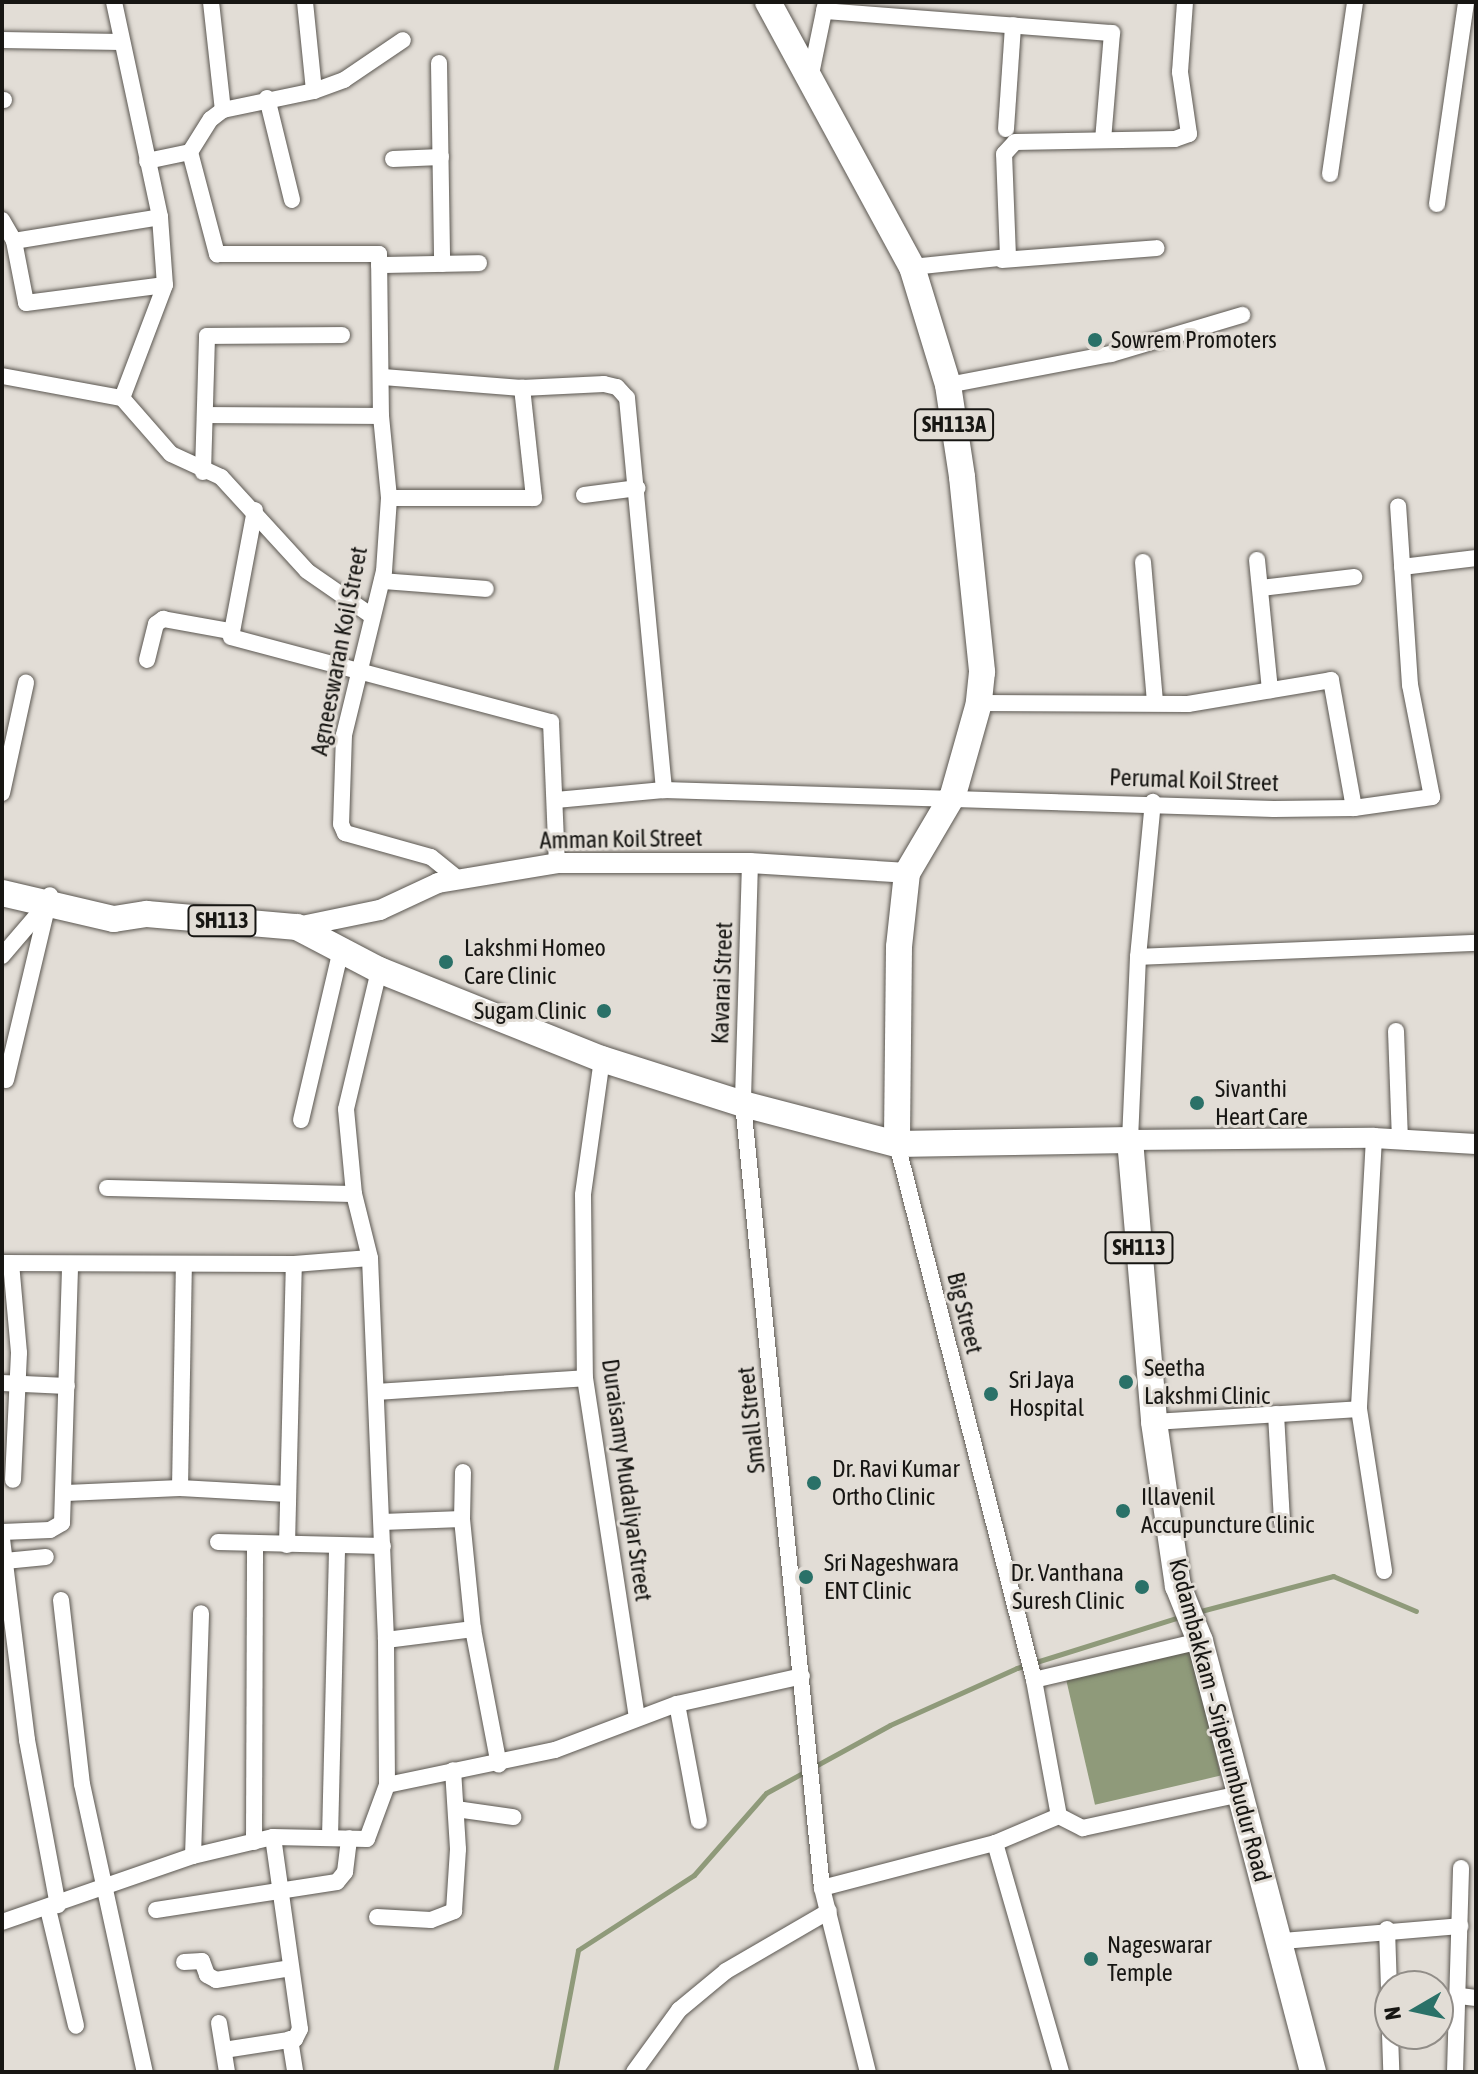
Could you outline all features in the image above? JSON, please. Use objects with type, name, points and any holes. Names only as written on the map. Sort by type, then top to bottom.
[{"type":"main road","name":"SH113A","points":[[768,2],[912,267],[948,385],[982,672],[979,703],[953,795],[907,873],[899,962],[897,1144]]},
{"type":"main road","name":"SH113","points":[[2,876],[48,899]]},
{"type":"main road","name":"SH113","points":[[2,893],[48,899],[114,919],[147,914],[297,927],[379,970],[602,1059],[743,1104],[897,1144],[1130,1140]]},
{"type":"main road","name":"Kodambakkam – Sriperumbudur Road","points":[[1130,1140],[1154,1422],[1178,1586],[1200,1641],[1236,1795],[1282,1941],[1313,2072]]},
{"type":"street","points":[[114,2],[160,217],[165,285],[122,398]]},
{"type":"street","points":[[211,2],[223,110]]},
{"type":"street","points":[[305,2],[314,91]]},
{"type":"street","points":[[1002,260],[1010,250],[1007,146],[1015,142],[1175,139],[1189,134],[1180,72],[1185,2]]},
{"type":"street","points":[[1330,174],[1355,2]]},
{"type":"street","points":[[1437,204],[1466,2]]},
{"type":"street","points":[[809,81],[825,6],[1112,33],[1103,140]]},
{"type":"street","points":[[1006,129],[1013,25]]},
{"type":"street","points":[[2,40],[121,42]]},
{"type":"street","points":[[147,161],[190,152],[211,119],[223,110],[267,98],[314,91],[344,80],[403,40]]},
{"type":"street","points":[[439,63],[442,264]]},
{"type":"street","points":[[267,98],[292,200]]},
{"type":"street","points":[[190,152],[217,254],[379,254],[379,265],[479,263]]},
{"type":"street","points":[[393,159],[441,157]]},
{"type":"street","points":[[14,241],[160,217]]},
{"type":"street","points":[[2,220],[14,241],[26,303],[165,285]]},
{"type":"street","points":[[912,267],[1157,248]]},
{"type":"street","name":"Agneeswaran Koil Street","points":[[379,265],[383,377],[381,416],[389,498],[382,581],[344,735],[339,798],[345,833],[431,857],[457,878]]},
{"type":"street","points":[[948,385],[1111,354],[1242,315]]},
{"type":"street","points":[[203,472],[207,336],[342,335]]},
{"type":"street","points":[[2,376],[122,398],[171,454],[203,472],[221,477],[255,510],[307,571],[372,616]]},
{"type":"street","points":[[383,377],[522,388],[617,387],[627,398],[638,488],[664,790]]},
{"type":"street","points":[[389,498],[534,498],[522,388]]},
{"type":"street","points":[[206,415],[381,416]]},
{"type":"street","points":[[584,495],[638,488]]},
{"type":"street","points":[[1398,506],[1402,567],[1476,558]]},
{"type":"street","points":[[229,631],[255,510]]},
{"type":"street","points":[[1257,560],[1270,690]]},
{"type":"street","points":[[1143,562],[1155,702]]},
{"type":"street","name":"Perumal Koil Street","points":[[556,800],[664,790],[953,795],[1354,808],[1432,797],[1410,685],[1402,567]]},
{"type":"street","points":[[1261,588],[1354,577]]},
{"type":"street","points":[[382,581],[486,589]]},
{"type":"street","points":[[147,660],[156,624],[163,619],[229,631],[236,640],[361,668],[551,722],[557,863]]},
{"type":"street","points":[[979,703],[1188,704],[1331,680],[1354,808]]},
{"type":"street","points":[[2,793],[26,683]]},
{"type":"street","points":[[1153,802],[1138,957],[1130,1140],[1374,1138],[1476,1144]]},
{"type":"street","name":"Amman Koil Street","points":[[297,927],[380,910],[457,878],[557,863],[750,863],[907,873]]},
{"type":"street","name":"Kavarai Street","points":[[743,1104],[750,863]]},
{"type":"street","points":[[2,956],[48,899]]},
{"type":"street","points":[[6,1080],[48,899]]},
{"type":"street","points":[[1138,957],[1476,943]]},
{"type":"street","points":[[301,1120],[341,950]]},
{"type":"street","points":[[2,1922],[53,1907],[193,1856],[273,1837],[349,1838],[372,1835],[387,1785],[383,1546],[370,1258],[354,1194],[346,1109],[379,970]]},
{"type":"street","points":[[1396,1031],[1400,1139]]},
{"type":"street","name":"Duraisamy Mudaliyar Street","points":[[602,1059],[583,1195],[585,1378],[637,1716]]},
{"type":"street","name":"Small Street","points":[[743,1104],[810,1730],[811,1777],[822,1888],[868,2072]]},
{"type":"street","points":[[1374,1138],[1359,1409],[1384,1571]]},
{"type":"street","name":"Big Street","points":[[897,1144],[1034,1680],[1059,1816]]},
{"type":"street","points":[[107,1188],[354,1194]]},
{"type":"street","points":[[13,1480],[7,1263],[294,1264],[370,1258]]},
{"type":"street","points":[[2,1532],[57,1527],[66,1493],[70,1264]]},
{"type":"street","points":[[287,1545],[294,1264]]},
{"type":"street","points":[[180,1488],[184,1265]]},
{"type":"street","points":[[376,1392],[585,1378]]},
{"type":"street","points":[[10,1384],[67,1386]]},
{"type":"street","points":[[1154,1422],[1359,1409]]},
{"type":"street","points":[[1276,1414],[1282,1523]]},
{"type":"street","points":[[463,1472],[462,1519],[473,1629],[499,1765]]},
{"type":"street","points":[[66,1493],[180,1488],[288,1494]]},
{"type":"street","points":[[382,1522],[462,1519]]},
{"type":"street","points":[[2,1539],[5,1583],[27,1740],[53,1907],[76,2026]]},
{"type":"street","points":[[218,1542],[383,1546]]},
{"type":"street","points":[[254,1842],[255,1543]]},
{"type":"street","points":[[330,1837],[337,1546]]},
{"type":"street","points":[[5,1561],[46,1557]]},
{"type":"street","points":[[61,1600],[82,1784],[108,1885],[145,2072]]},
{"type":"street","points":[[193,1856],[201,1613]]},
{"type":"street","points":[[386,1640],[473,1629]]},
{"type":"street","points":[[1034,1680],[1200,1641]]},
{"type":"street","points":[[387,1785],[453,1770],[499,1765],[555,1750],[637,1716],[677,1704],[802,1676]]},
{"type":"street","points":[[677,1704],[699,1821]]},
{"type":"street","points":[[377,1917],[431,1920],[454,1911],[456,1809],[453,1770]]},
{"type":"street","points":[[822,1888],[995,1843],[1059,1816],[1083,1828],[1236,1795]]},
{"type":"street","points":[[456,1809],[513,1817]]},
{"type":"street","points":[[224,2050],[290,2039],[300,2029],[273,1837]]},
{"type":"street","points":[[156,1910],[342,1878],[349,1838]]},
{"type":"street","points":[[995,1843],[1061,2072]]},
{"type":"street","points":[[1455,2072],[1468,1997],[1460,1926],[1461,1868]]},
{"type":"street","points":[[639,2069],[679,2010],[726,1971],[829,1911]]},
{"type":"street","points":[[1282,1941],[1387,1929],[1460,1926]]},
{"type":"street","points":[[1387,1929],[1388,1970]]},
{"type":"street","points":[[184,1962],[202,1961],[207,1975],[216,1980],[291,1968]]},
{"type":"street","points":[[219,2023],[227,2072]]},
{"type":"street","points":[[290,2039],[295,2072]]},
{"type":"street","points":[[1390,2050],[1391,2072]]},
{"type":"shaded area","points":[[1191,1647],[1221,1776],[1095,1805],[1065,1676]]},
{"type":"waterway","points":[[1197,1612],[1333,1576],[1416,1611]]},
{"type":"waterway","points":[[555,2072],[578,1950],[694,1875],[766,1793],[890,1725],[1017,1668],[1183,1616]]},
{"type":"place","name":"Sowrem Promoters","points":[[1095,340]]},
{"type":"place","name":"Lakshmi Homeo Care Clinic","points":[[446,962]]},
{"type":"place","name":"Sugam Clinic","points":[[604,1011]]},
{"type":"place","name":"Sivanthi Heart Care","points":[[1197,1103]]},
{"type":"place","name":"Seetha Lakshmi Clinic","points":[[1126,1382]]},
{"type":"place","name":"Sri Jaya Hospital","points":[[991,1394]]},
{"type":"place","name":"Dr. Ravi Kumar Ortho Clinic","points":[[814,1483]]},
{"type":"place","name":"Illavenil Accupuncture Clinic","points":[[1123,1511]]},
{"type":"place","name":"Sri Nageshwara ENT Clinic","points":[[806,1577]]},
{"type":"place","name":"Dr. Vanthana Suresh Clinic","points":[[1142,1587]]},
{"type":"place","name":"Nageswarar Temple","points":[[1091,1959]]}]
